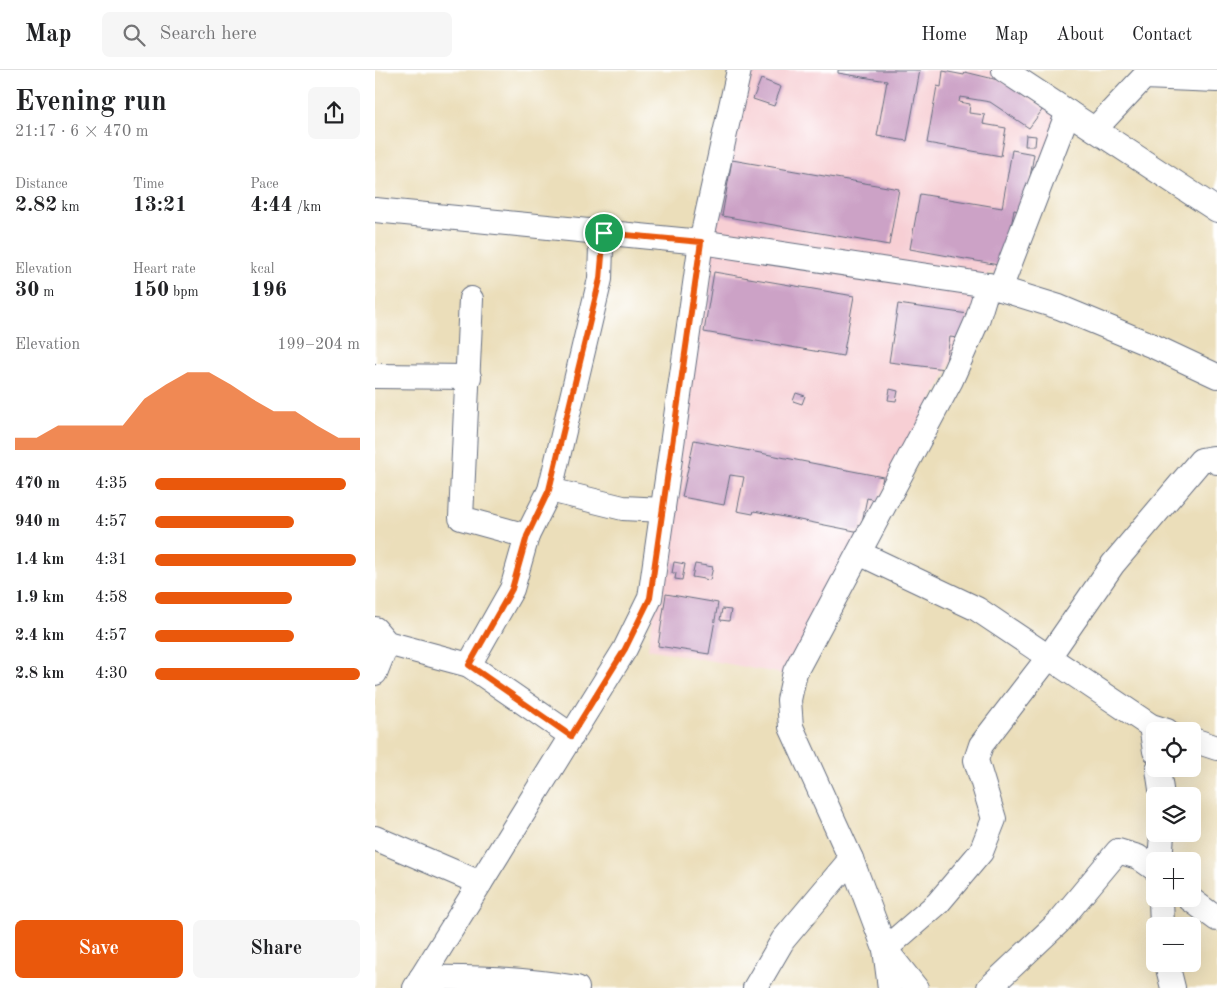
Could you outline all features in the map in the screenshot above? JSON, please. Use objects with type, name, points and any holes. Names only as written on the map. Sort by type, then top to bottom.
[{"type":"street","points":[[418,983],[625,649],[650,598],[701,242],[739,70]]},
{"type":"street","points":[[1004,70],[1217,210]]},
{"type":"street","points":[[1095,130],[1144,77],[1217,80]]},
{"type":"street","points":[[890,988],[885,949],[851,859],[791,727],[789,700],[795,672],[951,380],[994,287],[1068,112]]},
{"type":"street","points":[[375,210],[701,242],[994,287],[1059,307],[1153,346],[1217,376]]},
{"type":"street","points":[[469,665],[512,589],[527,536],[549,490],[600,279],[604,233]]},
{"type":"street","points":[[471,299],[469,378],[461,518],[527,536]]},
{"type":"street","points":[[375,376],[469,378]]},
{"type":"street","points":[[885,949],[938,903],[981,852],[994,819],[976,760],[981,745],[1048,658],[1113,564],[1201,460],[1213,458],[1217,462]]},
{"type":"street","points":[[549,490],[623,508],[663,510]]},
{"type":"street","points":[[859,553],[977,609],[1048,658],[1148,722]]},
{"type":"street","points":[[375,673],[381,636],[469,665],[571,736]]},
{"type":"street","points":[[1201,743],[1217,748]]},
{"type":"street","points":[[375,838],[480,883]]},
{"type":"street","points":[[989,988],[1059,922],[1118,851],[1138,857],[1146,863]]},
{"type":"street","points":[[755,988],[783,940],[851,859]]},
{"type":"street","points":[[1200,907],[1217,920]]},
{"type":"street","points":[[885,949],[916,988]]},
{"type":"street","points":[[1169,972],[1173,988]]},
{"type":"street","points":[[418,983],[473,977],[549,983],[577,988]]},
{"type":"shaded area","points":[[748,70],[991,70],[1063,118],[1003,276],[988,273],[974,320],[788,675],[648,649],[706,266]]},
{"type":"building","points":[[838,70],[920,70],[907,141],[877,136],[887,81],[838,73]]},
{"type":"building","points":[[943,71],[964,75],[965,72],[1002,81],[1043,109],[1029,128],[990,102],[960,97],[959,102],[970,104],[969,113],[985,115],[983,124],[1006,128],[1001,156],[927,143],[937,86],[941,87]]},
{"type":"building","points":[[761,79],[781,87],[774,106],[753,99]]},
{"type":"building","points":[[1026,135],[1036,136],[1035,146],[1025,146]]},
{"type":"building","points":[[1012,150],[1034,154],[1024,212],[1014,210],[1004,266],[910,249],[920,194],[1002,208]]},
{"type":"building","points":[[732,160],[899,189],[889,245],[722,216]]},
{"type":"building","points":[[714,272],[854,296],[843,356],[704,332]]},
{"type":"building","points":[[898,304],[968,314],[964,339],[950,337],[945,369],[889,362]]},
{"type":"building","points":[[890,389],[898,391],[896,401],[888,400]]},
{"type":"building","points":[[796,393],[805,396],[802,404],[793,401]]},
{"type":"building","points":[[694,440],[883,477],[878,501],[867,498],[860,532],[754,511],[753,514],[737,511],[744,477],[730,475],[724,505],[682,497]]},
{"type":"building","points":[[674,562],[685,564],[682,580],[675,579],[676,573],[672,573]]},
{"type":"building","points":[[695,564],[713,567],[710,580],[692,577]]},
{"type":"building","points":[[666,594],[718,603],[709,654],[658,646]]},
{"type":"building","points":[[722,609],[731,610],[729,621],[720,620]]},
{"type":"route","points":[[604,233],[701,242],[650,598],[625,649],[571,736],[469,665],[512,589],[527,536],[549,490],[600,279],[601,247],[604,233]]}]
